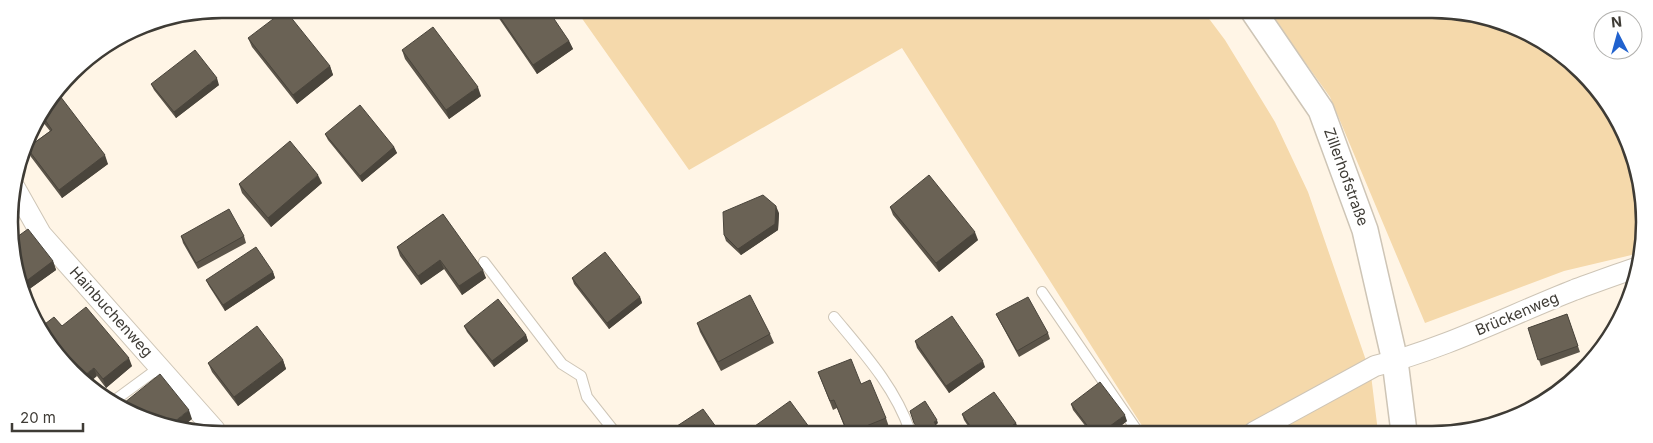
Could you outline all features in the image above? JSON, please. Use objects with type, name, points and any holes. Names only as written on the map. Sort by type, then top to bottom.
[{"type":"street","name":"Zillerhofstraße","points":[[1258,18],[1321,110],[1365,230],[1395,361],[1403,426]]},
{"type":"street","name":"Hainbuchenweg","points":[[19,196],[41,234],[211,425]]},
{"type":"street","name":"Brückenweg","points":[[1265,426],[1375,366],[1395,361],[1478,331],[1574,290],[1630,270]]},
{"type":"lane","points":[[484,262],[562,364],[581,376],[587,397],[610,426]]},
{"type":"lane","points":[[1042,292],[1134,426]]},
{"type":"lane","points":[[834,317],[889,388],[908,426]]},
{"type":"lane","points":[[118,397],[160,367]]},
{"type":"shaded area","points":[[582,18],[1208,18],[1225,40],[1275,122],[1308,192],[1371,375],[1377,426],[1142,426],[902,48],[689,170]]},
{"type":"shaded area","points":[[1273,18],[1458,19],[1497,28],[1534,45],[1566,68],[1585,87],[1601,108],[1620,143],[1629,169],[1634,195],[1636,222],[1633,255],[1564,271],[1425,323],[1330,97]]},
{"type":"building","points":[[274,18],[291,18],[330,66],[293,95],[248,38]]},
{"type":"building","points":[[501,18],[553,18],[569,41],[533,65]]},
{"type":"building","points":[[433,27],[478,87],[446,110],[402,50]]},
{"type":"building","points":[[195,50],[217,78],[174,112],[151,84]]},
{"type":"building","points":[[60,97],[105,155],[59,190],[30,152],[33,144],[52,130],[45,119]]},
{"type":"building","points":[[360,105],[394,147],[360,176],[325,134]]},
{"type":"building","points":[[290,141],[318,175],[268,218],[239,184]]},
{"type":"building","points":[[929,175],[975,232],[936,263],[890,207]]},
{"type":"building","points":[[763,195],[776,206],[775,224],[738,249],[724,235],[723,212]]},
{"type":"building","points":[[229,209],[244,236],[196,263],[181,236]]},
{"type":"building","points":[[443,214],[483,270],[459,286],[440,260],[418,276],[397,247]]},
{"type":"building","points":[[28,229],[53,261],[26,281],[21,261],[18,236]]},
{"type":"building","points":[[256,247],[273,272],[223,305],[206,280]]},
{"type":"building","points":[[605,252],[640,297],[607,323],[572,278]]},
{"type":"building","points":[[750,295],[770,334],[718,362],[697,323]]},
{"type":"building","points":[[1028,297],[1048,333],[1017,351],[996,314]]},
{"type":"building","points":[[498,299],[526,335],[492,361],[464,326]]},
{"type":"building","points":[[86,307],[129,358],[103,379],[94,368],[86,374],[68,356],[45,324],[54,317],[62,326]]},
{"type":"building","points":[[1567,314],[1578,346],[1538,360],[1528,328]]},
{"type":"building","points":[[952,316],[983,361],[946,386],[915,341]]},
{"type":"building","points":[[257,326],[283,360],[234,397],[208,363]]},
{"type":"building","points":[[851,359],[861,384],[870,380],[886,418],[866,426],[845,426],[834,400],[830,401],[818,372]]},
{"type":"building","points":[[160,374],[189,410],[176,421],[156,415],[126,401]]},
{"type":"building","points":[[1100,382],[1125,415],[1110,426],[1088,426],[1071,404]]},
{"type":"building","points":[[994,392],[1016,423],[1012,426],[970,426],[962,414]]},
{"type":"building","points":[[790,401],[808,426],[755,426]]},
{"type":"building","points":[[925,401],[937,420],[934,422],[936,426],[916,426],[910,411]]},
{"type":"building","points":[[703,409],[715,426],[677,426]]}]
